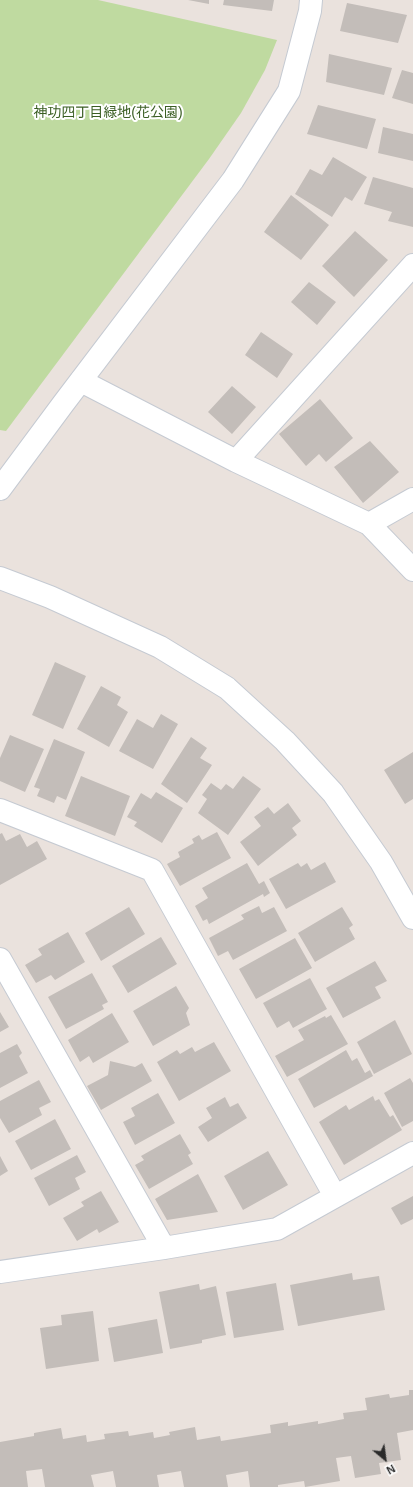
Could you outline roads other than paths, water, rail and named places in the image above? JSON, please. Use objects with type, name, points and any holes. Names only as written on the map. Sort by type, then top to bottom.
[{"type":"street","points":[[0,489],[233,180],[289,91],[310,11],[311,0]]},
{"type":"street","points":[[236,461],[413,265]]},
{"type":"street","points":[[81,381],[236,461],[368,524],[413,570]]},
{"type":"street","points":[[368,524],[413,499]]},
{"type":"street","points":[[0,578],[50,597],[160,647],[227,688],[285,741],[334,793],[381,862],[413,918]]},
{"type":"street","points":[[0,810],[152,870],[334,1196]]},
{"type":"street","points":[[0,959],[164,1248]]},
{"type":"street","points":[[0,1272],[164,1248],[277,1229],[413,1153]]},
{"type":"park label","name":"神功四丁目緑地(花公園)","points":[[108,113]]}]
